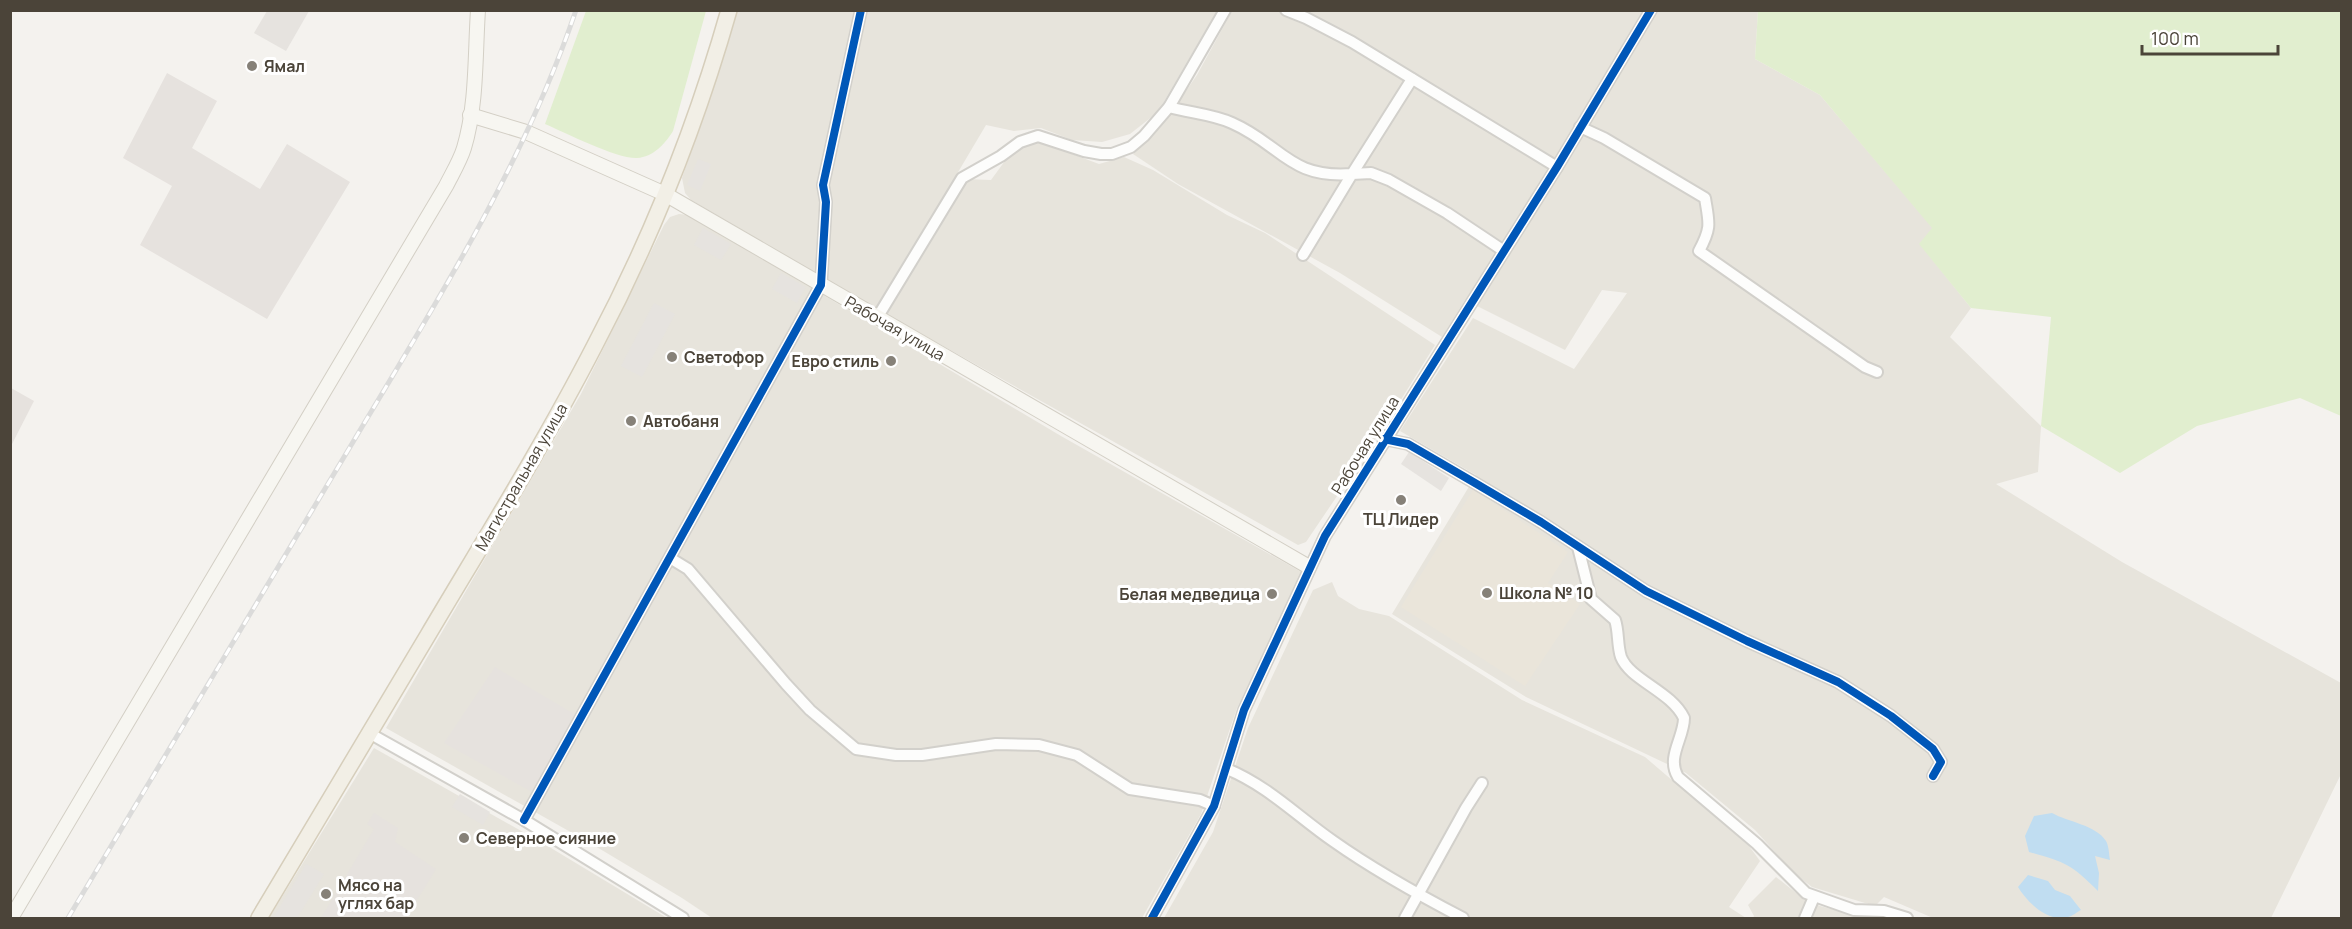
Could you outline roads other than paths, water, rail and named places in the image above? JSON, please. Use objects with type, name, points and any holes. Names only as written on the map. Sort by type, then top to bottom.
[{"type":"main road","points":[[11,918],[334,378],[446,186],[463,150],[470,115],[478,10]]},
{"type":"main road","name":"Магистральная улица","points":[[259,918],[483,544],[566,399],[622,292],[665,194],[698,108],[729,10]]},
{"type":"main road","name":"Рабочая улица","points":[[470,115],[526,132],[665,194],[1309,567]]},
{"type":"street","points":[[524,820],[821,285],[826,202],[824,185],[861,10]]},
{"type":"street","points":[[877,318],[962,178],[1020,142],[1038,136],[1084,151],[1101,154],[1122,152],[1144,136],[1169,107],[1226,10]]},
{"type":"street","points":[[1286,10],[1352,42],[1557,167]]},
{"type":"street","name":"Рабочая улица","points":[[1152,918],[1214,806],[1244,710],[1309,567],[1337,514],[1557,167],[1651,10]]},
{"type":"street","points":[[1303,255],[1412,79]]},
{"type":"street","points":[[1169,107],[1234,124],[1295,165],[1308,171],[1324,175],[1371,173],[1389,180],[1447,213],[1504,251]]},
{"type":"street","points":[[1580,127],[1604,138],[1705,198],[1709,233],[1699,251],[1865,367],[1877,372]]},
{"type":"street","points":[[1384,439],[1408,444],[1541,522],[1640,588],[1838,682],[1892,716],[1938,755],[1941,762],[1933,776]]},
{"type":"street","points":[[1578,547],[1591,599],[1615,620],[1622,657],[1628,667],[1674,703],[1684,718],[1674,760],[1678,777],[1757,844],[1798,887],[1814,897],[1854,910],[1884,911],[1907,918]]},
{"type":"street","points":[[670,558],[688,569],[810,710],[856,749],[896,755],[922,755],[996,744],[1039,745],[1077,755],[1130,789],[1200,800],[1214,806]]},
{"type":"street","points":[[369,732],[524,820],[682,918]]},
{"type":"street","points":[[1227,769],[1255,782],[1333,841],[1419,895],[1463,918]]},
{"type":"street","points":[[1405,918],[1482,783]]},
{"type":"street","points":[[1805,918],[1814,897]]},
{"type":"water","points":[[2052,813],[2089,827],[2106,841],[2110,860],[2095,856],[2099,873],[2098,891],[2067,865],[2029,852],[2025,836],[2034,816]]},
{"type":"water","points":[[2028,875],[2048,881],[2055,890],[2070,896],[2081,910],[2060,918],[2039,910],[2018,887]]},
{"type":"railway","points":[[68,918],[416,338],[476,232],[531,123],[576,10]]},
{"type":"place","name":"Ямал","points":[[252,66]]},
{"type":"place","name":"Светофор","points":[[672,357]]},
{"type":"place","name":"Евро стиль","points":[[891,361]]},
{"type":"place","name":"Автобаня","points":[[631,421]]},
{"type":"place","name":"ТЦ Лидер","points":[[1401,500]]},
{"type":"place","name":"Школа № 10","points":[[1487,593]]},
{"type":"place","name":"Белая медведица","points":[[1272,594]]},
{"type":"place","name":"Северное сияние","points":[[464,838]]},
{"type":"place","name":"Мясо на углях бар","points":[[326,894]]}]
